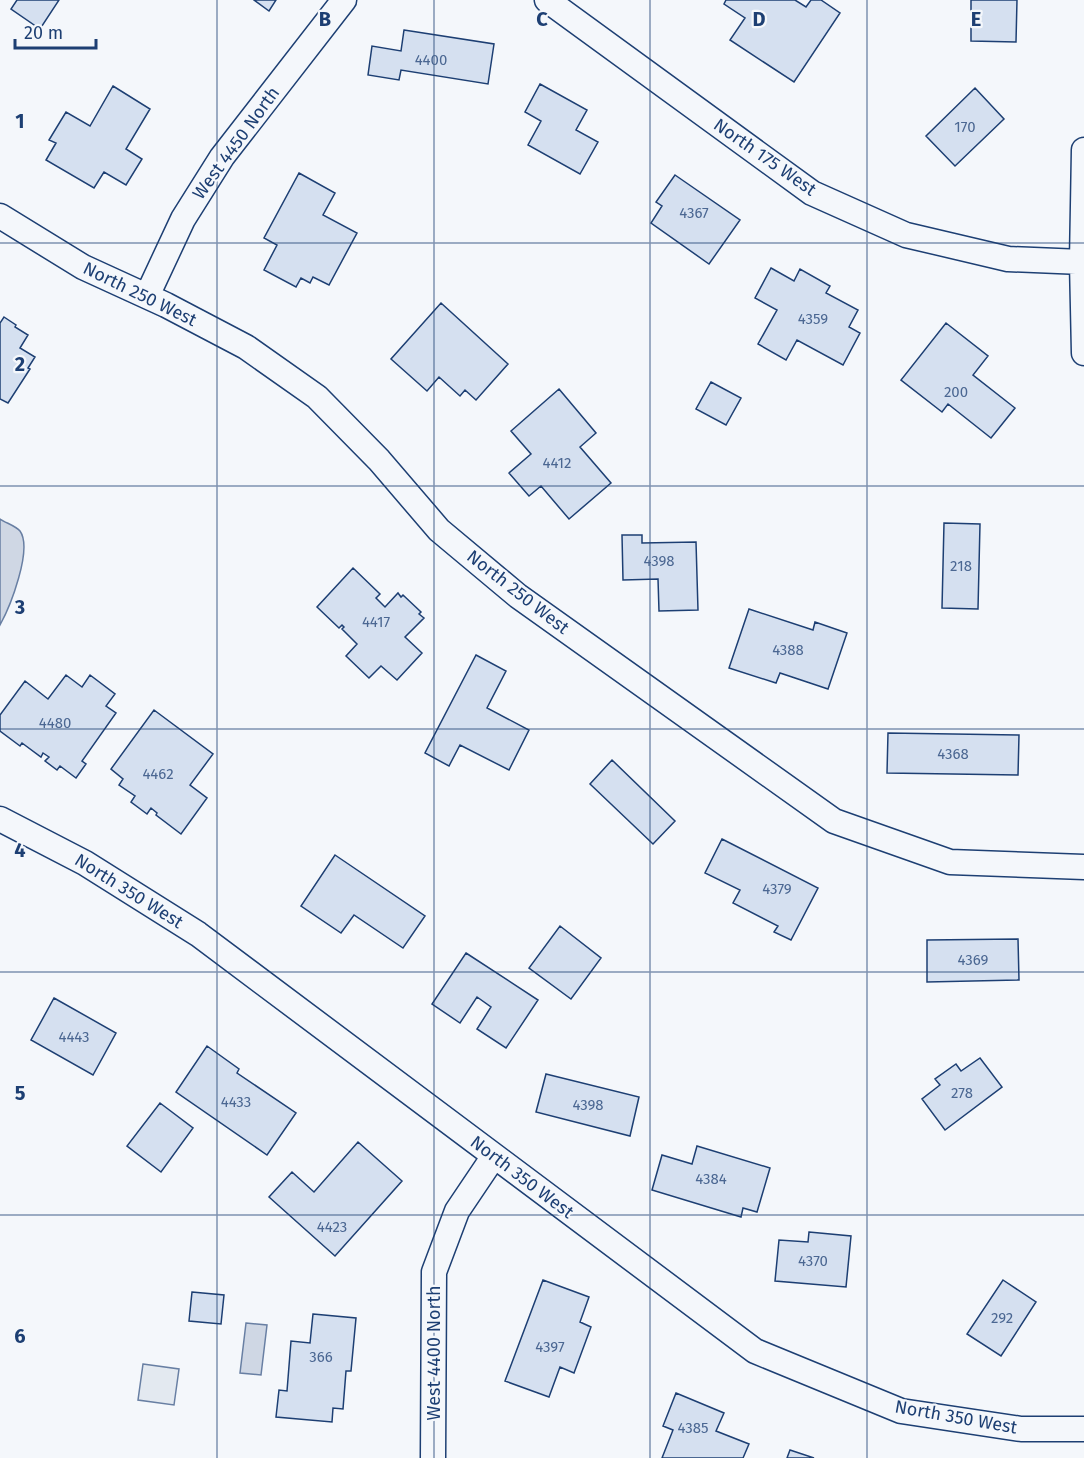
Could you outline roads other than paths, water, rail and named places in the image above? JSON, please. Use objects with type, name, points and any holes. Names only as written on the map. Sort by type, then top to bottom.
[{"type":"street","name":"West 4450 North","points":[[147,296],[183,219],[222,157],[344,0]]},
{"type":"street","name":"North 175 West","points":[[547,0],[812,193],[906,235],[1008,259],[1082,262]]},
{"type":"street","points":[[1084,150],[1082,262],[1084,353]]},
{"type":"street","name":"North 250 West","points":[[0,216],[83,267],[147,296],[246,347],[316,397],[379,460],[439,530],[518,596],[834,821],[950,862],[1084,867]]},
{"type":"street","name":"North 350 West","points":[[0,819],[85,862],[198,934],[755,1351],[902,1411],[1021,1429],[1084,1429]]},
{"type":"street","name":"West 4400 North","points":[[433,1458],[434,1272],[457,1211],[494,1156]]}]
